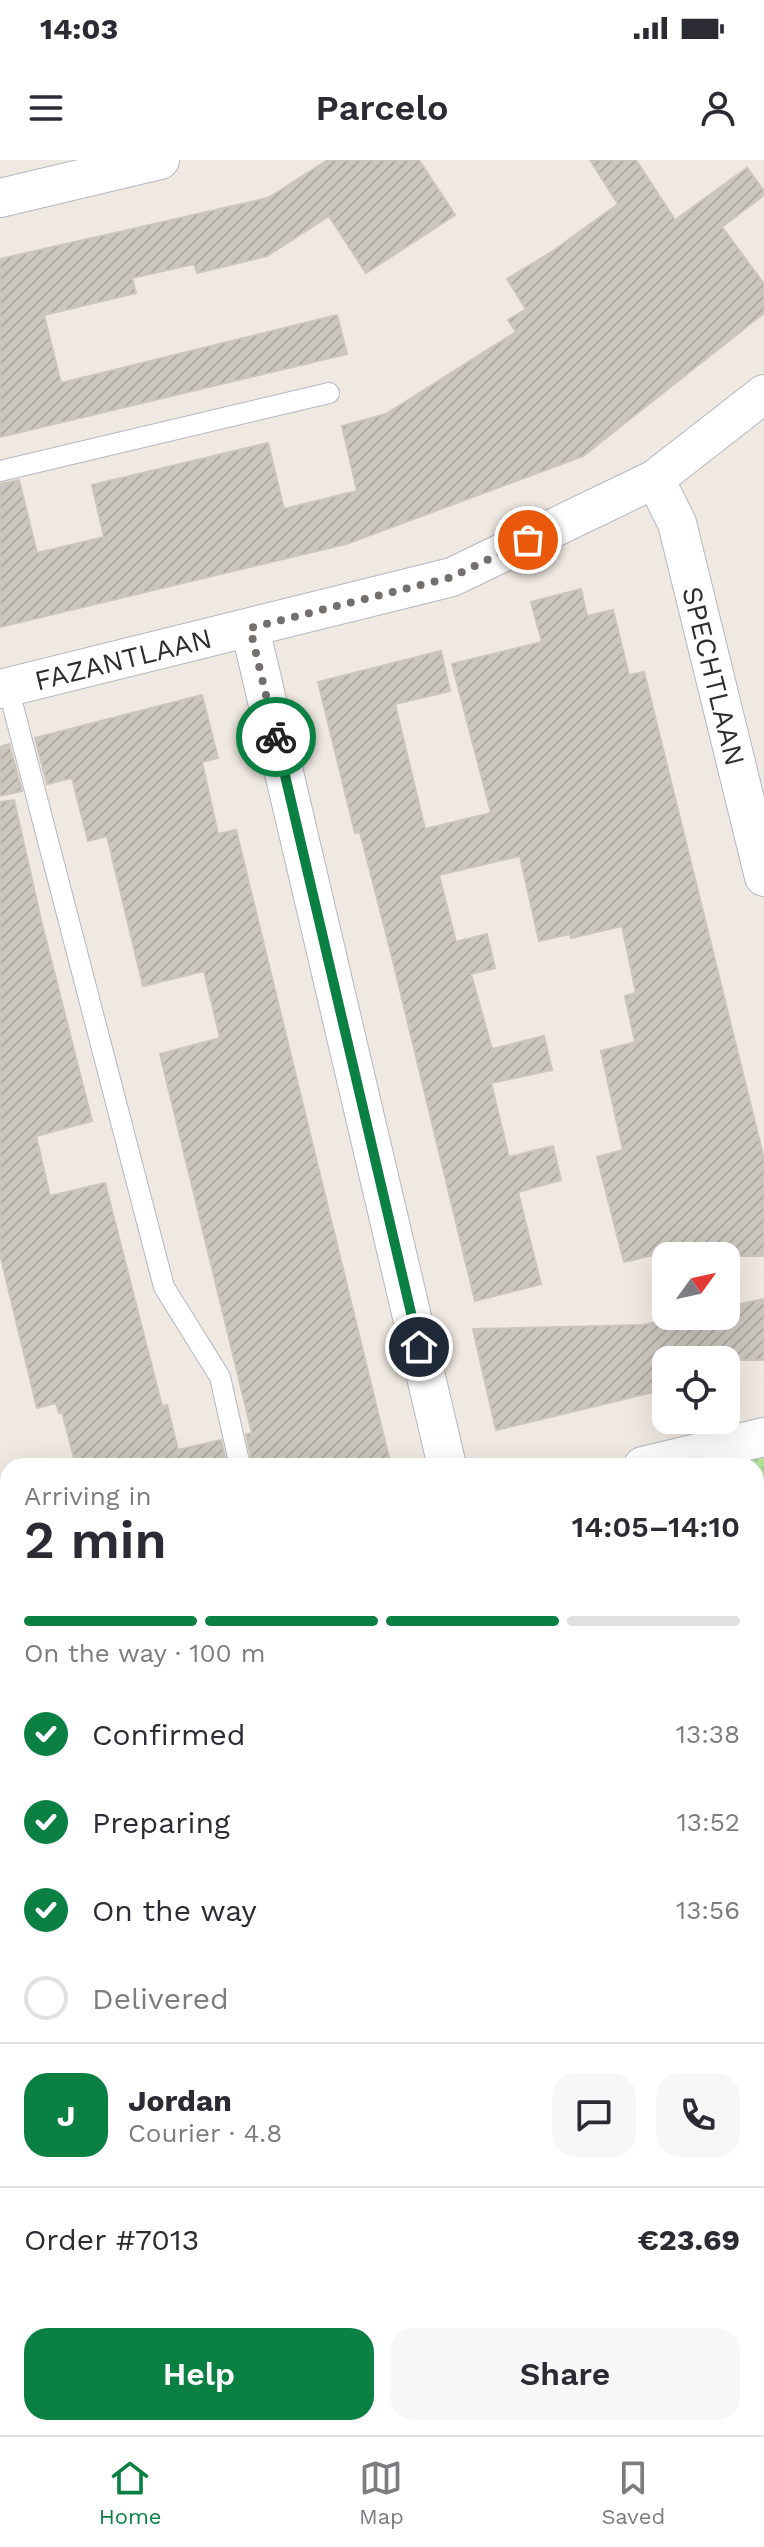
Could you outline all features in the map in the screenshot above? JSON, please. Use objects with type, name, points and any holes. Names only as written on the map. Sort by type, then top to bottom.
[{"type":"street","points":[[0,198],[160,160]]},
{"type":"street","name":"FAZANTLAAN","points":[[4,688],[452,577],[655,479],[764,394]]},
{"type":"street","name":"SPECHTLAAN","points":[[655,479],[677,523],[764,877]]},
{"type":"street","points":[[250,628],[445,1458]]},
{"type":"street","points":[[676,1458],[764,1437]]},
{"type":"lane","points":[[0,471],[329,393]]},
{"type":"lane","points":[[4,688],[164,1287],[220,1377],[238,1458]]},
{"type":"green space","points":[[764,1449],[764,1458],[727,1458]]},
{"type":"building","points":[[328,160],[419,160],[455,215],[366,273],[329,216],[267,256],[197,273],[194,264],[132,278],[136,293],[44,315],[61,383],[337,315],[347,354],[0,437],[0,259],[268,198]]},
{"type":"building","points":[[590,160],[636,160],[675,220],[747,168],[764,195],[722,227],[764,284],[764,313],[583,456],[346,544],[0,627],[0,484],[19,480],[37,553],[104,537],[92,485],[268,443],[284,509],[357,491],[342,426],[386,414],[516,332],[508,320],[526,309],[507,279],[553,251],[618,204]]},
{"type":"building","points":[[581,589],[587,616],[613,610],[629,675],[644,672],[764,1159],[764,1256],[740,1256],[740,1242],[652,1242],[652,1256],[624,1262],[597,1157],[623,1150],[601,1051],[635,1042],[625,996],[636,993],[622,926],[571,938],[570,934],[539,941],[520,856],[439,875],[456,942],[487,934],[495,968],[471,974],[492,1049],[544,1036],[552,1070],[491,1083],[509,1157],[553,1146],[561,1180],[518,1192],[541,1284],[475,1301],[392,957],[360,832],[355,833],[318,682],[441,651],[450,691],[395,704],[425,829],[491,813],[452,664],[542,642],[531,602]]},
{"type":"building","points":[[202,695],[218,758],[202,762],[218,834],[236,830],[389,1458],[251,1458],[246,1434],[252,1433],[160,1054],[220,1038],[204,971],[143,986],[107,836],[88,841],[72,778],[47,784],[35,738]]},
{"type":"building","points":[[9,744],[22,791],[0,796],[0,747]]},
{"type":"building","points":[[14,800],[92,1121],[36,1136],[50,1196],[105,1183],[162,1406],[167,1405],[178,1450],[221,1440],[225,1458],[74,1458],[62,1412],[59,1413],[56,1403],[37,1408],[0,1254],[0,802]]},
{"type":"building","points":[[764,1299],[764,1360],[740,1360],[740,1346],[652,1346],[652,1392],[496,1430],[473,1329],[652,1323],[652,1330],[740,1330],[740,1304]]},
{"type":"way so far","points":[[276,737],[250,628],[452,577],[528,540]]},
{"type":"route","points":[[276,737],[419,1347]]}]
